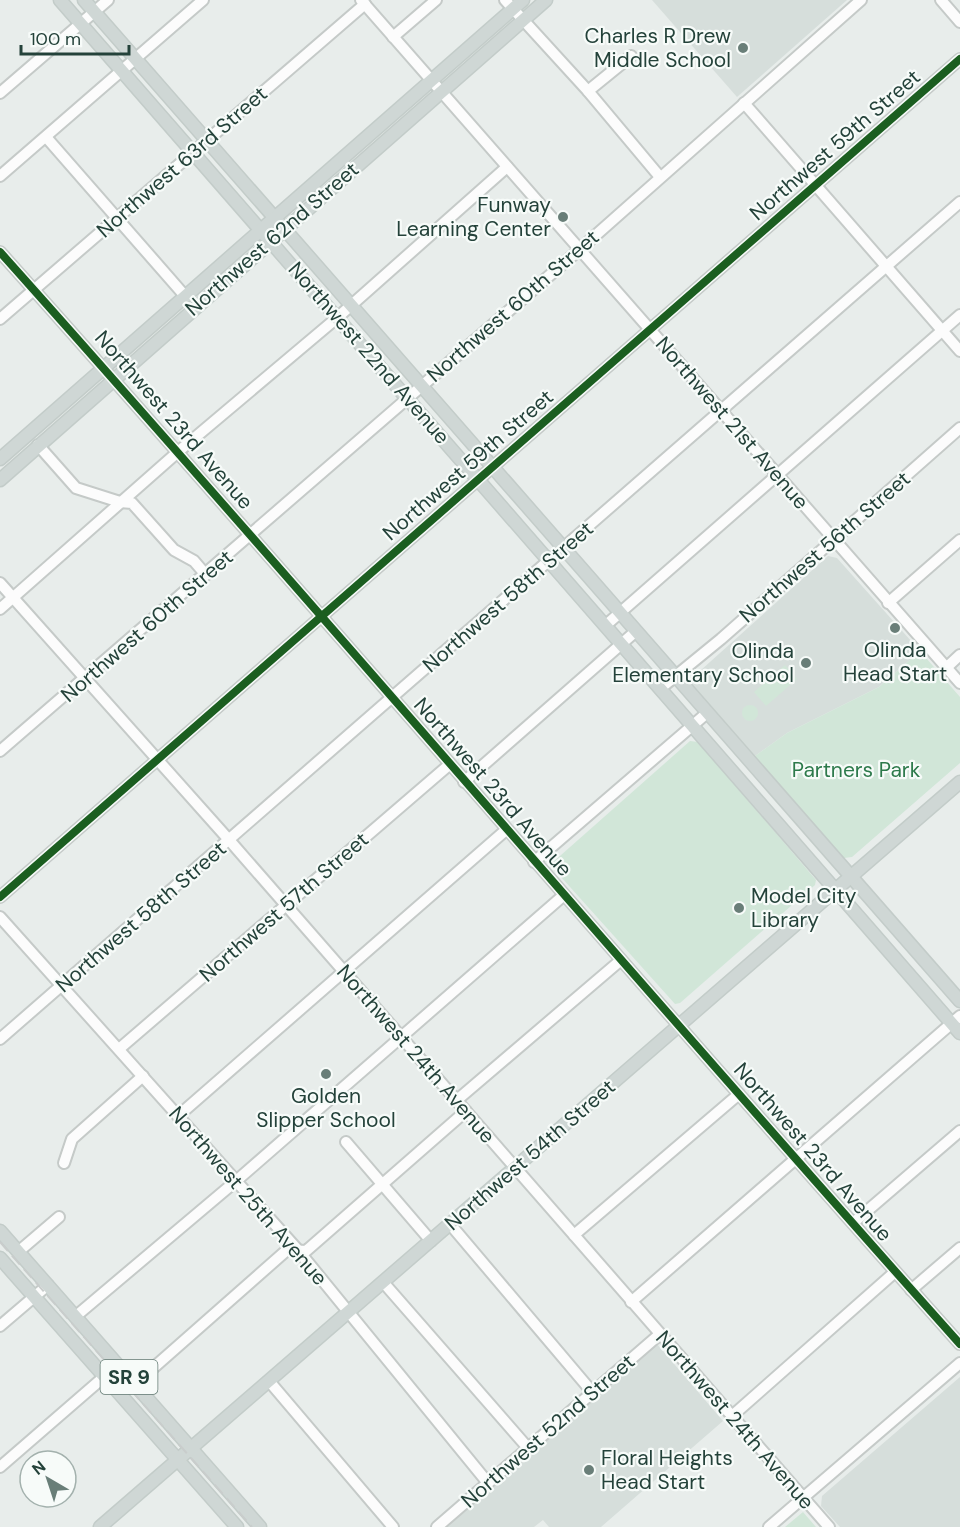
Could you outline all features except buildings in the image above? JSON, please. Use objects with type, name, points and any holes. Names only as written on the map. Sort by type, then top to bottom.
[{"type":"main road","name":"Northwest 22nd Avenue","points":[[60,0],[957,1024]]},
{"type":"main road","name":"Northwest 22nd Avenue","points":[[84,0],[960,1001]]},
{"type":"main road","name":"Northwest 62nd Street","points":[[0,480],[546,0]]},
{"type":"main road","name":"Northwest 62nd Street","points":[[0,459],[262,231],[432,80],[514,3]]},
{"type":"main road","name":"Northwest 54th Street","points":[[100,1527],[960,782]]},
{"type":"main road","name":"SR 9","points":[[0,1231],[260,1527]]},
{"type":"main road","name":"SR 9","points":[[0,1258],[237,1527]]},
{"type":"street","points":[[0,93],[108,0]]},
{"type":"street","points":[[0,176],[202,0]]},
{"type":"street","points":[[393,37],[436,0]]},
{"type":"street","name":"Northwest 60th Street","points":[[1,749],[86,679],[251,536],[861,0]]},
{"type":"street","points":[[940,0],[960,22]]},
{"type":"street","name":"Northwest 21st Avenue","points":[[363,2],[960,683]]},
{"type":"street","name":"Northwest 63rd Street","points":[[0,319],[363,2]]},
{"type":"street","points":[[514,3],[523,20],[588,91],[660,177]]},
{"type":"street","points":[[588,91],[631,56]]},
{"type":"street","name":"Northwest 59th Street","points":[[0,897],[960,59]]},
{"type":"street","points":[[744,103],[960,351]]},
{"type":"street","points":[[46,137],[185,296]]},
{"type":"street","points":[[0,609],[179,451],[338,317],[507,167]]},
{"type":"street","name":"Northwest 58th Street","points":[[0,1039],[230,841],[960,202]]},
{"type":"street","name":"Northwest 23rd Avenue","points":[[0,252],[179,451],[391,699],[739,1094],[793,1159],[960,1344]]},
{"type":"street","points":[[606,625],[960,315]]},
{"type":"street","name":"Northwest 56th Street","points":[[661,688],[721,639],[960,428]]},
{"type":"street","points":[[38,445],[76,488],[120,502],[132,503],[174,550],[194,561],[206,575]]},
{"type":"street","points":[[888,603],[960,540]]},
{"type":"street","name":"Northwest 24th Avenue","points":[[0,583],[230,841],[829,1527]]},
{"type":"street","points":[[464,782],[635,632]]},
{"type":"street","points":[[946,668],[960,655]]},
{"type":"street","points":[[534,862],[706,713]]},
{"type":"street","name":"Northwest 57th Street","points":[[119,1049],[449,765]]},
{"type":"street","points":[[178,1116],[506,830]]},
{"type":"street","points":[[76,1316],[236,1181],[564,895]]},
{"type":"street","name":"Northwest 25th Avenue","points":[[0,917],[297,1249],[488,1483]]},
{"type":"street","points":[[457,1100],[621,960]]},
{"type":"street","points":[[632,1302],[793,1159],[957,1024]]},
{"type":"street","points":[[64,1163],[72,1139],[143,1076]]},
{"type":"street","points":[[574,1235],[739,1094]]},
{"type":"street","points":[[135,1384],[287,1250],[306,1251],[466,1111]]},
{"type":"street","points":[[853,1223],[960,1131]]},
{"type":"street","points":[[346,1142],[431,1241]]},
{"type":"street","points":[[18,1251],[59,1217]]},
{"type":"street","points":[[450,1224],[593,1393]]},
{"type":"street","points":[[912,1290],[960,1248]]},
{"type":"street","points":[[732,1416],[895,1272]]},
{"type":"street","points":[[383,1282],[528,1448]]},
{"type":"street","points":[[0,1326],[48,1285]]},
{"type":"street","name":"Northwest 52nd Street","points":[[437,1527],[660,1334]]},
{"type":"street","points":[[770,1527],[960,1364]]},
{"type":"street","points":[[0,1467],[105,1376]]},
{"type":"street","points":[[269,1381],[393,1527]]},
{"type":"shaded area","name":"Charles R Drew Middle School","points":[[652,0],[847,0],[737,97]]},
{"type":"shaded area","name":"Olinda Elementary School","points":[[828,556],[837,558],[920,651],[879,687],[787,733],[755,756],[691,683],[691,679]]},
{"type":"shaded area","name":"Floral Heights Head Start","points":[[657,1344],[723,1421],[601,1527],[549,1527],[543,1520],[534,1527],[447,1527]]},
{"type":"shaded area","points":[[960,1377],[960,1527],[840,1527],[821,1506],[822,1496]]},
{"type":"green space","name":"Partners Park","points":[[920,651],[960,697],[960,763],[852,857],[844,858],[755,756],[787,733],[879,687]]},
{"type":"green space","points":[[785,665],[797,679],[766,706],[754,692]]},
{"type":"green space","points":[[747,705],[753,705],[758,713],[756,719],[747,721],[742,716],[742,710]]},
{"type":"green space","points":[[690,741],[698,742],[816,880],[815,885],[680,1003],[675,1004],[553,868],[552,863]]},
{"type":"green space","points":[[803,1512],[816,1527],[785,1527]]},
{"type":"railway","points":[[0,1242],[252,1527]]},
{"type":"cycle path","points":[[0,897],[960,59]]},
{"type":"cycle path","points":[[0,252],[960,1344]]},
{"type":"place","name":"Charles R Drew Middle School","points":[[743,48]]},
{"type":"place","name":"Funway Learning Center","points":[[563,217]]},
{"type":"place","name":"Olinda Head Start","points":[[895,628]]},
{"type":"place","name":"Olinda Elementary School","points":[[806,663]]},
{"type":"place","name":"Model City Library","points":[[739,908]]},
{"type":"place","name":"Golden Slipper School","points":[[326,1074]]},
{"type":"place","name":"Floral Heights Head Start","points":[[589,1470]]}]
